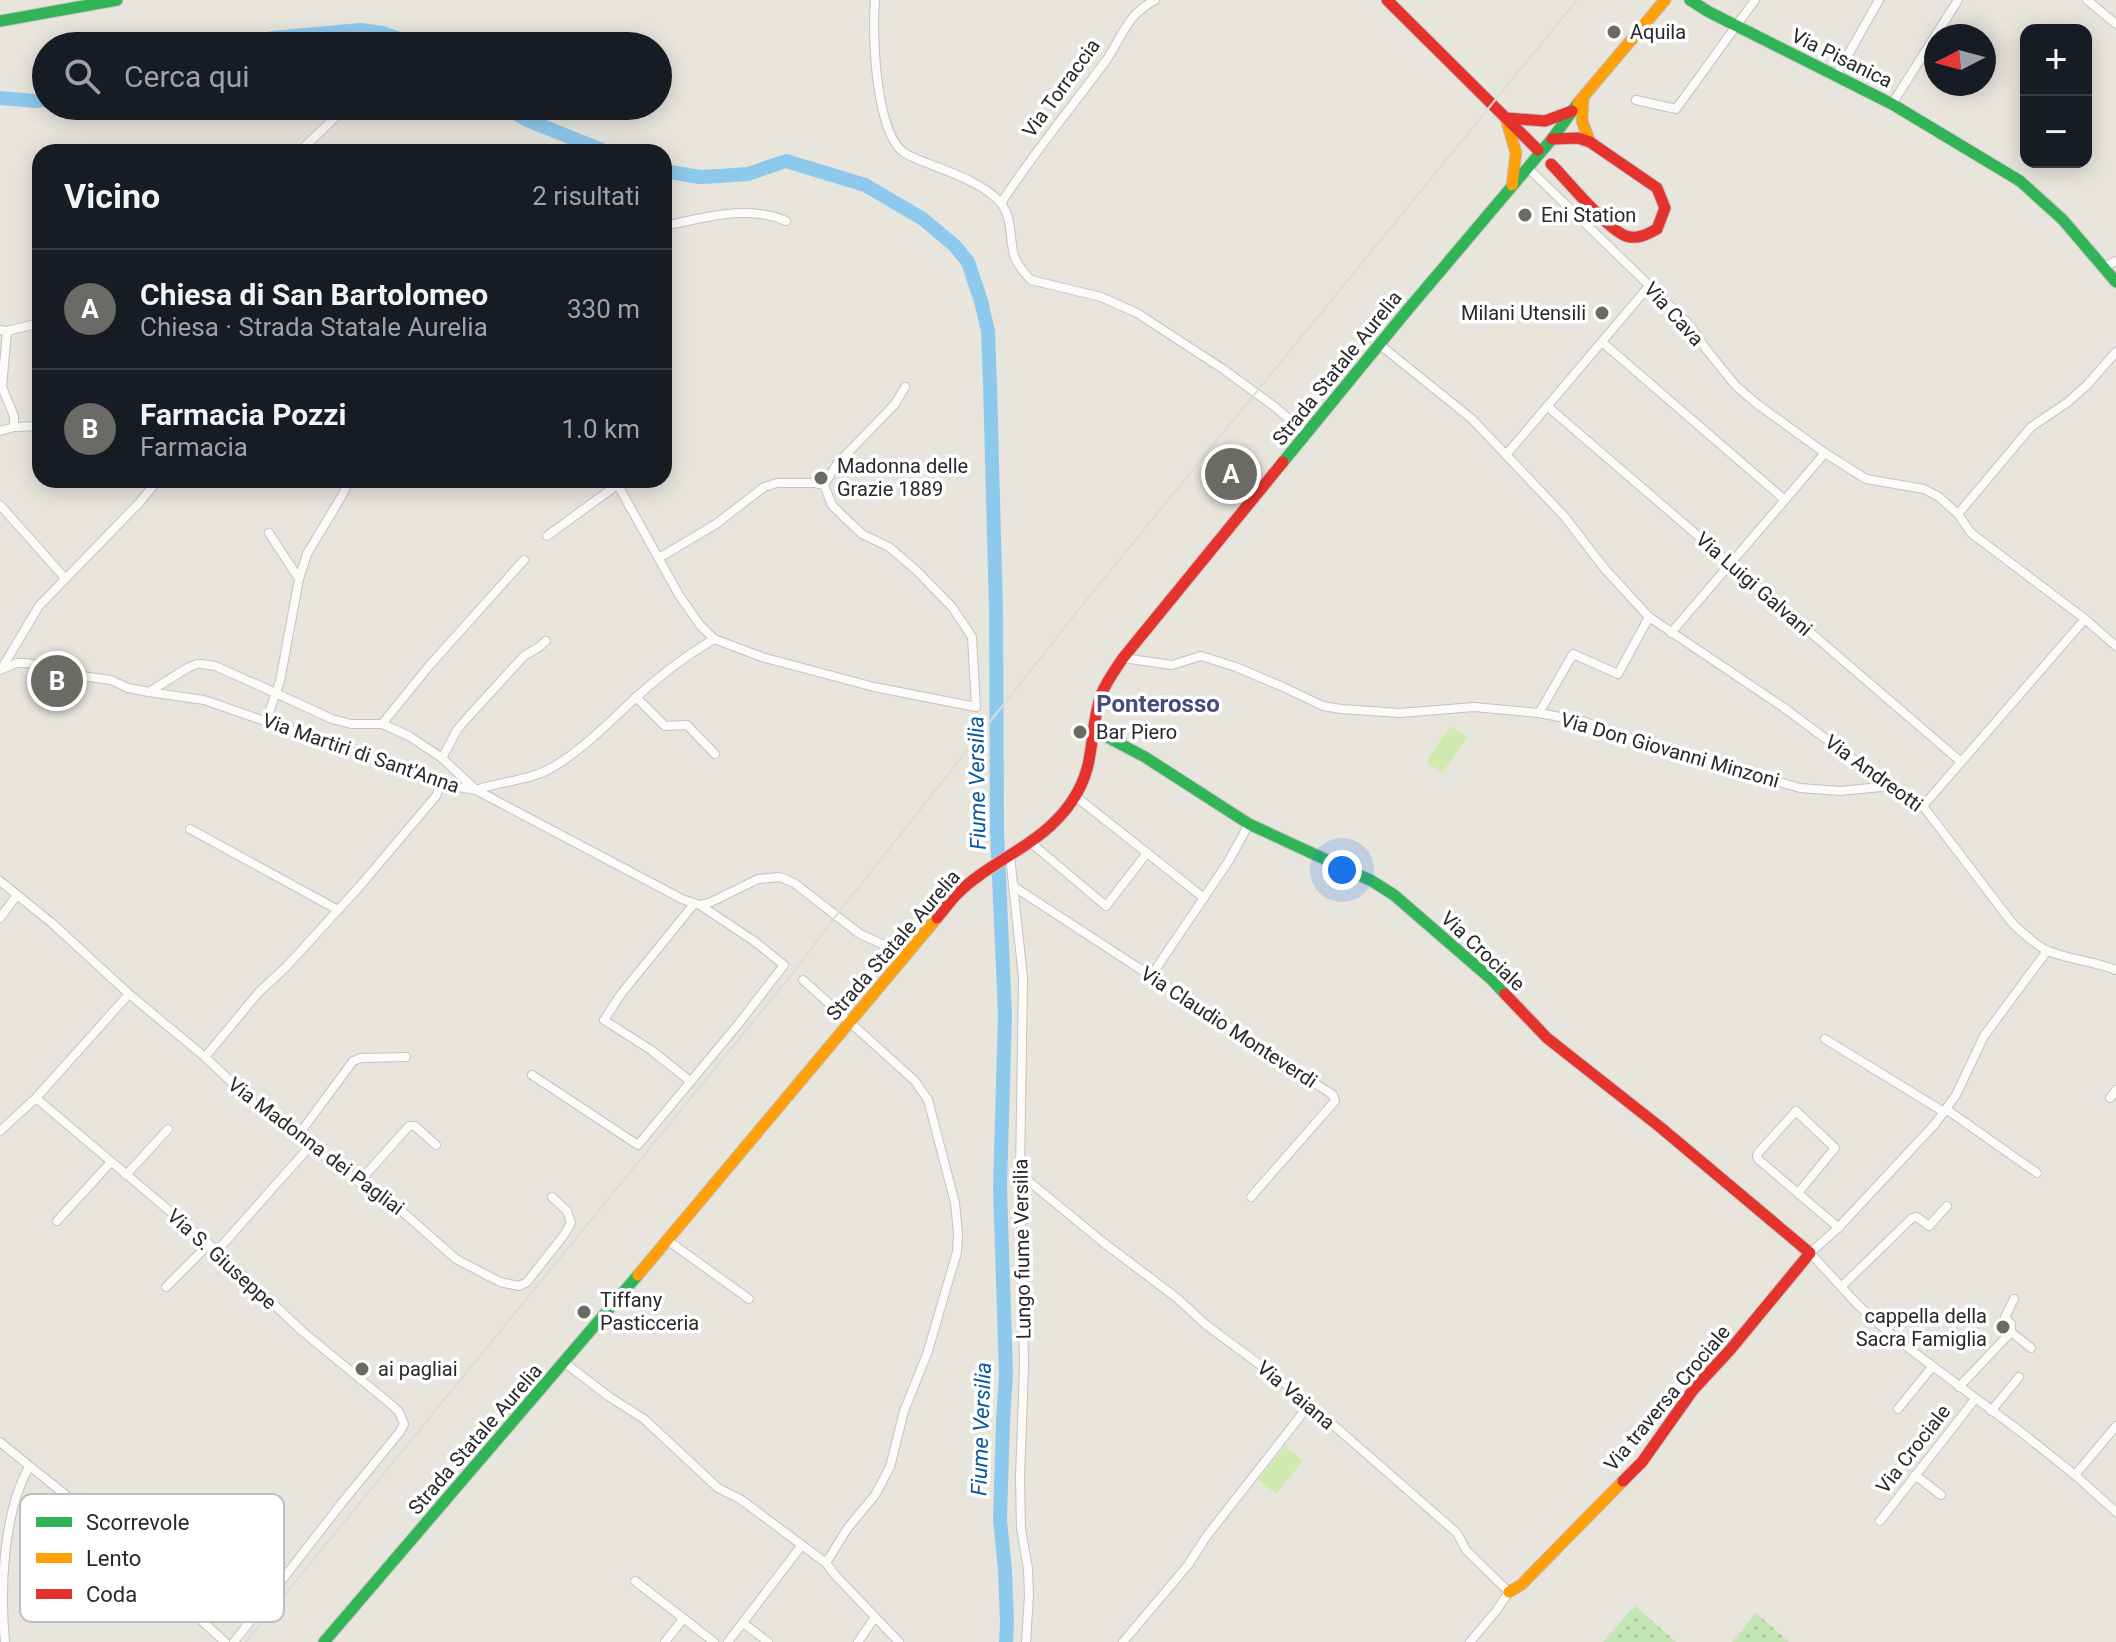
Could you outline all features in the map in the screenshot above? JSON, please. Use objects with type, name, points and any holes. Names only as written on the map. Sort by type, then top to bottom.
[{"type":"street","points":[[0,21],[117,0]]},
{"type":"street","points":[[875,0],[879,91],[889,135],[897,148],[945,169],[1001,203],[1009,219],[1014,256],[1031,280],[1101,297],[1137,313],[1223,369],[1306,434]]},
{"type":"street","name":"Via Torraccia","points":[[1001,203],[1107,59],[1138,11],[1155,0]]},
{"type":"street","points":[[1387,0],[1538,150]]},
{"type":"street","name":"Strada Statale Aurelia","points":[[324,1642],[565,1363],[958,893],[1057,822],[1082,784],[1090,762],[1102,694],[1123,658],[1665,0]]},
{"type":"street","name":"Via Pisanica","points":[[1690,0],[1892,104],[2020,181],[2063,220],[2116,282]]},
{"type":"street","points":[[1636,100],[1676,109],[1755,0]]},
{"type":"street","points":[[1836,76],[1879,0]]},
{"type":"street","points":[[1892,104],[1958,0]]},
{"type":"street","points":[[2087,0],[2116,24]]},
{"type":"street","points":[[1583,99],[1580,120],[1590,142]]},
{"type":"street","points":[[1505,118],[1545,121],[1572,111]]},
{"type":"street","points":[[1505,118],[1516,153],[1512,185]]},
{"type":"street","points":[[307,144],[332,120]]},
{"type":"street","points":[[1551,164],[1610,224],[1627,237],[1644,236],[1657,229],[1665,208],[1657,188],[1590,142],[1578,138],[1552,139]]},
{"type":"street","name":"Via Cava","points":[[1528,168],[1690,325],[1736,386],[1825,453],[1866,479],[1924,489],[1939,497],[1958,514],[1971,533],[2116,646]]},
{"type":"street","points":[[672,224],[733,212],[771,214],[786,221]]},
{"type":"street","points":[[2103,267],[2116,261]]},
{"type":"street","points":[[1506,455],[1649,286]]},
{"type":"street","points":[[14,427],[14,416],[2,387],[3,330],[32,325]]},
{"type":"street","points":[[1602,342],[1785,500]]},
{"type":"street","name":"Via Andreotti","points":[[1380,345],[1472,419],[1564,516],[1605,569],[1649,617],[1923,806],[2013,924],[2030,939],[2047,951],[2116,970]]},
{"type":"street","points":[[1958,514],[2031,427],[2068,402],[2116,352]]},
{"type":"street","points":[[824,485],[837,464],[895,404],[905,387]]},
{"type":"street","name":"Via Luigi Galvani","points":[[1547,406],[1960,761]]},
{"type":"street","points":[[0,431],[32,426]]},
{"type":"street","points":[[1671,633],[1825,453]]},
{"type":"street","points":[[659,558],[716,524],[764,487],[777,483],[824,485]]},
{"type":"street","points":[[619,488],[679,595],[714,639],[762,657],[874,687],[976,707],[972,637],[952,607],[889,547],[862,534],[845,518],[832,505],[824,485]]},
{"type":"street","points":[[1,669],[34,613],[151,488]]},
{"type":"street","points":[[266,721],[280,681],[299,579],[313,542],[346,488]]},
{"type":"street","points":[[547,536],[608,488]]},
{"type":"street","points":[[0,505],[65,578]]},
{"type":"street","points":[[269,533],[299,579]]},
{"type":"street","points":[[382,724],[429,666],[524,560]]},
{"type":"street","points":[[1539,713],[1573,654],[1618,674],[1649,617]]},
{"type":"street","points":[[1923,806],[2085,619]]},
{"type":"street","points":[[149,692],[200,664],[215,666],[332,719],[351,724],[382,724],[409,736],[442,758],[476,790],[528,778],[551,769],[592,739],[636,697],[714,639]]},
{"type":"street","points":[[442,758],[457,730],[469,716],[524,656],[546,641]]},
{"type":"street","name":"Via Don Giovanni Minzoni","points":[[1123,658],[1172,665],[1201,656],[1272,682],[1323,706],[1341,709],[1400,713],[1474,707],[1539,713],[1585,722],[1800,788],[1840,791],[1893,786]]},
{"type":"street","name":"Via Martiri di Sant'Anna","points":[[1,669],[17,663],[42,665],[74,675],[111,680],[128,688],[204,700],[441,784],[476,790],[697,904],[754,941],[784,965],[690,1081]]},
{"type":"street","points":[[636,697],[665,726],[687,725],[715,754]]},
{"type":"street","name":"Via Crociale","points":[[1094,735],[1107,737],[1145,757],[1249,824],[1372,881],[1394,895],[1491,979],[1547,1038],[1660,1127],[1810,1253],[1858,1305],[1895,1338],[2075,1475],[2116,1512]]},
{"type":"street","points":[[205,1057],[259,992],[360,886],[436,796],[441,784]]},
{"type":"street","points":[[1075,796],[1204,898]]},
{"type":"street","points":[[1151,976],[1228,862],[1249,824]]},
{"type":"street","points":[[190,829],[338,910]]},
{"type":"street","points":[[1030,842],[1106,906],[1147,853]]},
{"type":"street","name":"Lungo fiume Versilia","points":[[1008,857],[1023,978],[1020,1174],[1024,1365],[1020,1478],[1021,1529],[1028,1582],[1026,1642]]},
{"type":"street","points":[[532,1075],[638,1145],[690,1081],[651,1050],[604,1020],[621,994],[697,904],[711,902],[758,879],[780,877],[794,883],[860,934],[884,945],[903,959]]},
{"type":"street","name":"Via Madonna dei Pagliai","points":[[0,881],[205,1057],[259,1108],[396,1206],[456,1259],[500,1282],[519,1286],[527,1282],[571,1223],[567,1211],[552,1197]]},
{"type":"street","name":"Via Claudio Monteverdi","points":[[1013,886],[1333,1095],[1335,1101],[1251,1197]]},
{"type":"street","points":[[0,918],[17,895]]},
{"type":"street","points":[[1810,1253],[1839,1228],[1945,1110],[1956,1095],[1984,1036],[2047,951]]},
{"type":"street","points":[[803,980],[915,1081],[928,1100],[951,1183],[958,1234],[957,1252],[942,1305],[927,1354],[904,1411],[890,1467],[875,1495],[847,1529],[826,1563]]},
{"type":"street","points":[[0,1131],[36,1098],[129,994]]},
{"type":"street","points":[[1825,1039],[1945,1110],[2037,1173]]},
{"type":"street","points":[[297,1137],[353,1061],[406,1057]]},
{"type":"street","points":[[2110,1098],[2116,1090]]},
{"type":"street","name":"Via S. Giuseppe","points":[[36,1098],[209,1244],[302,1331],[399,1412],[404,1424],[399,1433],[284,1577]]},
{"type":"street","points":[[1798,1193],[1835,1147],[1796,1111],[1757,1156],[1759,1160],[1839,1228]]},
{"type":"street","points":[[359,1182],[409,1126],[415,1126],[436,1145]]},
{"type":"street","points":[[126,1175],[168,1129]]},
{"type":"street","points":[[217,1251],[310,1146]]},
{"type":"street","points":[[57,1221],[111,1162]]},
{"type":"street","name":"Via Vaiana","points":[[1020,1174],[1309,1405],[1457,1533],[1466,1550],[1509,1592]]},
{"type":"street","points":[[1842,1286],[1912,1218],[1917,1217],[1929,1226],[1947,1206]]},
{"type":"street","points":[[667,1240],[749,1299]]},
{"type":"street","points":[[166,1287],[209,1244]]},
{"type":"street","name":"Via traversa Crociale","points":[[1509,1592],[1521,1585],[1642,1462],[1693,1390],[1810,1253]]},
{"type":"street","points":[[1959,1387],[2011,1332],[2011,1324],[2005,1317],[2014,1299]]},
{"type":"street","points":[[2011,1332],[2031,1348]]},
{"type":"street","points":[[565,1363],[644,1419],[718,1488],[740,1499],[826,1563],[899,1642]]},
{"type":"street","points":[[1898,1409],[1932,1367]]},
{"type":"street","points":[[1991,1411],[2019,1377]]},
{"type":"street","name":"Via Crociale","points":[[1880,1521],[1975,1399]]},
{"type":"street","points":[[1123,1642],[1188,1565],[1206,1537],[1309,1405]]},
{"type":"street","points":[[2075,1475],[2116,1426]]},
{"type":"street","points":[[0,1442],[64,1494]]},
{"type":"street","points":[[5,1642],[3,1615],[7,1530],[20,1483],[29,1467]]},
{"type":"street","points":[[1915,1475],[1941,1495]]},
{"type":"street","points":[[728,1642],[802,1545]]},
{"type":"street","points":[[635,1581],[714,1642]]},
{"type":"street","points":[[1470,1642],[1509,1592]]},
{"type":"street","points":[[858,1642],[875,1617]]},
{"type":"street","points":[[665,1642],[683,1619]]},
{"type":"street","points":[[203,1622],[225,1642]]},
{"type":"street","name":"Via S. Giuseppe","points":[[234,1642],[249,1622]]},
{"type":"street","points":[[743,1623],[768,1642]]},
{"type":"green space","points":[[1451,726],[1467,738],[1442,773],[1426,762]]},
{"type":"green space","points":[[1285,1446],[1303,1461],[1276,1494],[1258,1479]]},
{"type":"green space","points":[[1635,1606],[1676,1642],[1603,1642]]},
{"type":"green space","points":[[1756,1613],[1789,1642],[1732,1642]]},
{"type":"waterway","name":"Fiume Versilia","points":[[338,32],[375,32]]},
{"type":"waterway","name":"Fiume Versilia","points":[[0,98],[32,101]]},
{"type":"waterway","name":"Fiume Versilia","points":[[527,120],[587,144]]},
{"type":"waterway","name":"Fiume Versilia","points":[[672,172],[700,177],[748,174],[786,161],[865,185],[923,219],[955,246],[968,262],[988,331],[996,610],[997,831],[1005,1015],[1000,1187],[1006,1375],[1000,1520],[1005,1570],[1006,1642]]},
{"type":"railway","points":[[284,1596],[793,973],[1088,598],[1577,0]]},
{"type":"railway","points":[[246,1642],[262,1622]]},
{"type":"traffic: fast","points":[[0,21],[117,0]]},
{"type":"traffic: fast","points":[[1690,0],[1892,104],[2020,181],[2063,220],[2116,282]]},
{"type":"traffic: fast","points":[[1283,462],[1552,139],[1578,103]]},
{"type":"traffic: fast","points":[[1094,735],[1107,737],[1145,757],[1249,824],[1372,881],[1394,895],[1505,994]]},
{"type":"traffic: fast","points":[[324,1642],[638,1275]]},
{"type":"traffic: slow","points":[[1578,103],[1665,0]]},
{"type":"traffic: slow","points":[[1583,99],[1582,121],[1590,142]]},
{"type":"traffic: slow","points":[[1507,122],[1516,153],[1512,185]]},
{"type":"traffic: slow","points":[[638,1275],[937,918]]},
{"type":"traffic: slow","points":[[1509,1592],[1521,1585],[1623,1481]]},
{"type":"traffic: jam","points":[[1387,0],[1538,150]]},
{"type":"traffic: jam","points":[[1506,118],[1545,121],[1572,111]]},
{"type":"traffic: jam","points":[[1551,164],[1618,232],[1634,237],[1657,229],[1665,208],[1657,188],[1590,142],[1578,138],[1552,139]]},
{"type":"traffic: jam","points":[[937,918],[971,882],[1047,829],[1072,801],[1085,775],[1097,709],[1111,676],[1283,462]]},
{"type":"traffic: jam","points":[[1505,994],[1547,1038],[1660,1127],[1810,1253],[1693,1390],[1642,1462],[1623,1481]]},
{"type":"place","name":"Aquila","points":[[1614,32]]},
{"type":"place","name":"Eni Station","points":[[1525,215]]},
{"type":"place","name":"Milani Utensili","points":[[1602,313]]},
{"type":"place","name":"Chiesa di San Bartolomeo","points":[[1231,474]]},
{"type":"place","name":"Madonna delle Grazie 1889","points":[[821,478]]},
{"type":"place","name":"Farmacia Pozzi","points":[[57,681]]},
{"type":"place","name":"Bar Piero","points":[[1080,732]]},
{"type":"place","name":"Tiffany Pasticceria","points":[[584,1312]]},
{"type":"place","name":"cappella della Sacra Famiglia","points":[[2003,1327]]},
{"type":"place","name":"ai pagliai","points":[[362,1369]]},
{"type":"district","name":"Ponterosso","points":[[1158,704]]}]
